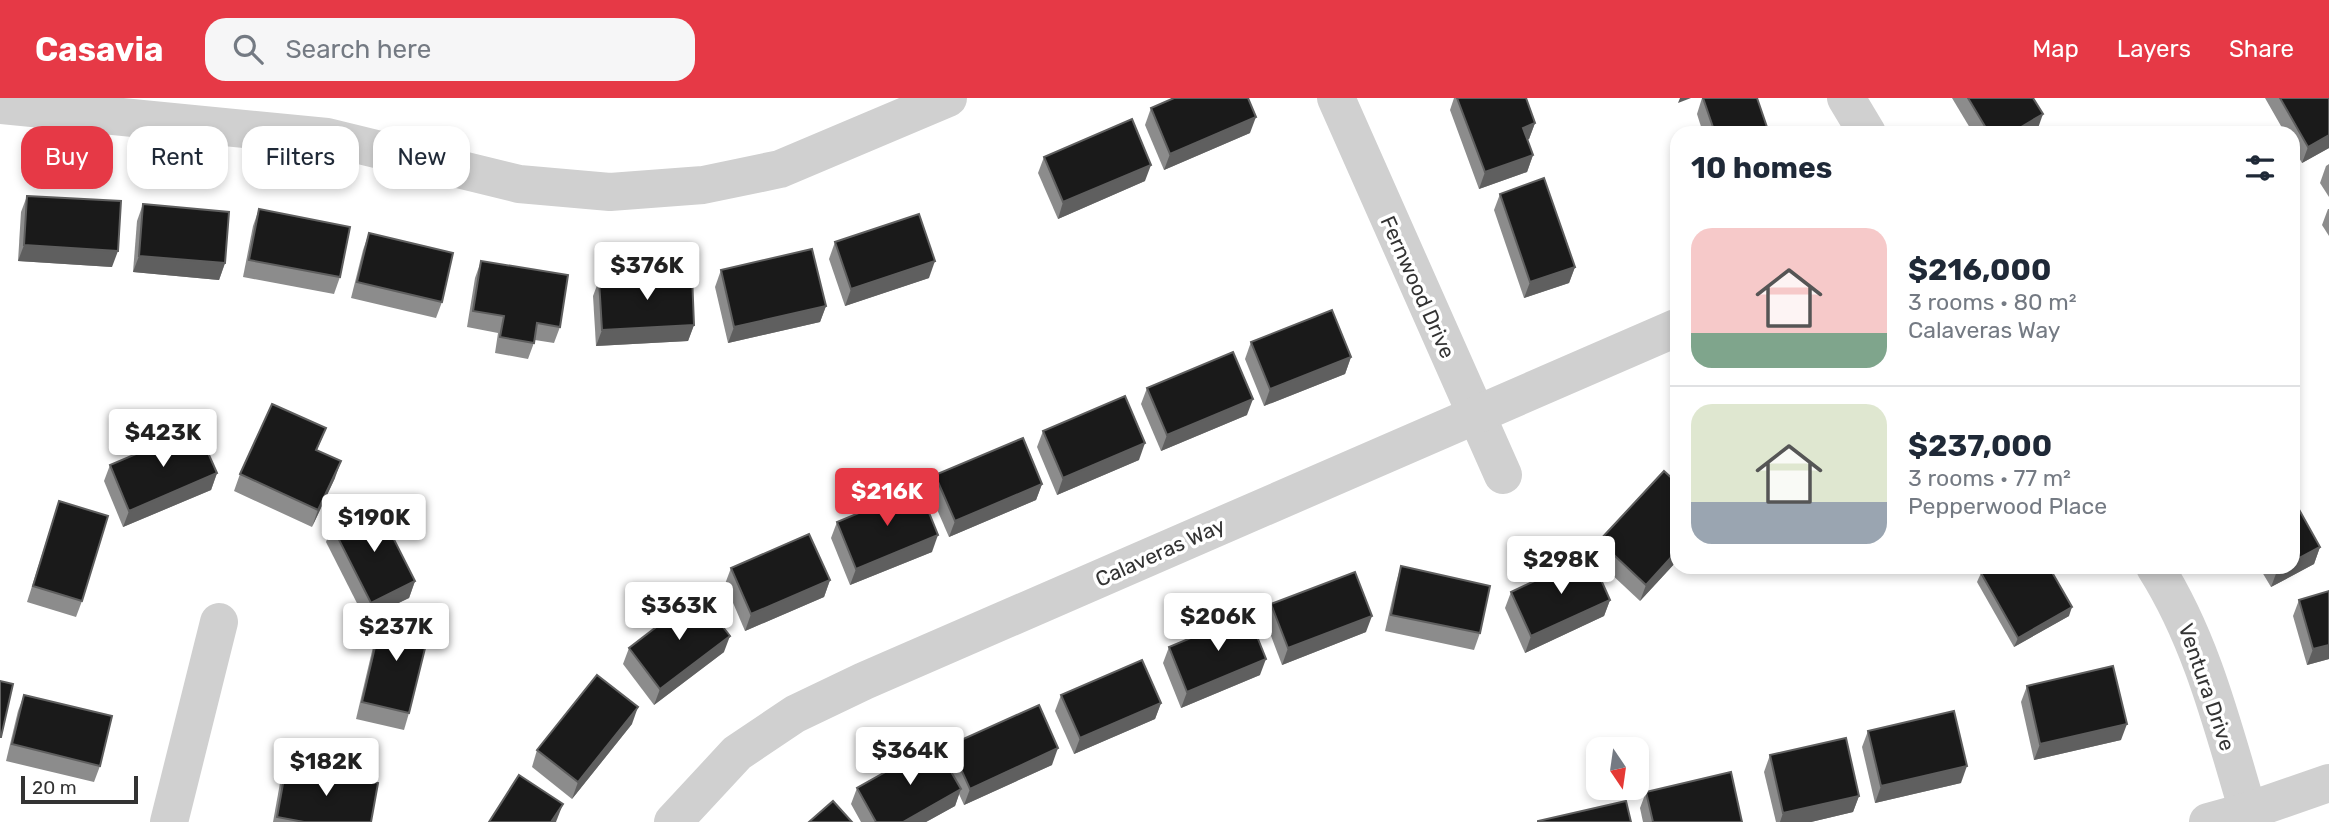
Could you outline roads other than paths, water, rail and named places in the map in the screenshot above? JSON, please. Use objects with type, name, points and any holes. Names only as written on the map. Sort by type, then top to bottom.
[{"type":"street","points":[[0,105],[327,137],[519,184],[610,192],[704,185],[780,169],[948,98]]},
{"type":"street","name":"Fernwood Drive","points":[[1336,98],[1503,475]]},
{"type":"street","points":[[1846,98],[1863,126]]},
{"type":"street","name":"Calaveras Way","points":[[673,822],[737,753],[795,714],[876,675],[1670,331]]},
{"type":"street","name":"Ventura Drive","points":[[2160,574],[2175,597],[2205,670],[2248,811]]},
{"type":"street","points":[[169,822],[219,622]]},
{"type":"street","points":[[2208,822],[2248,811],[2329,782]]}]
